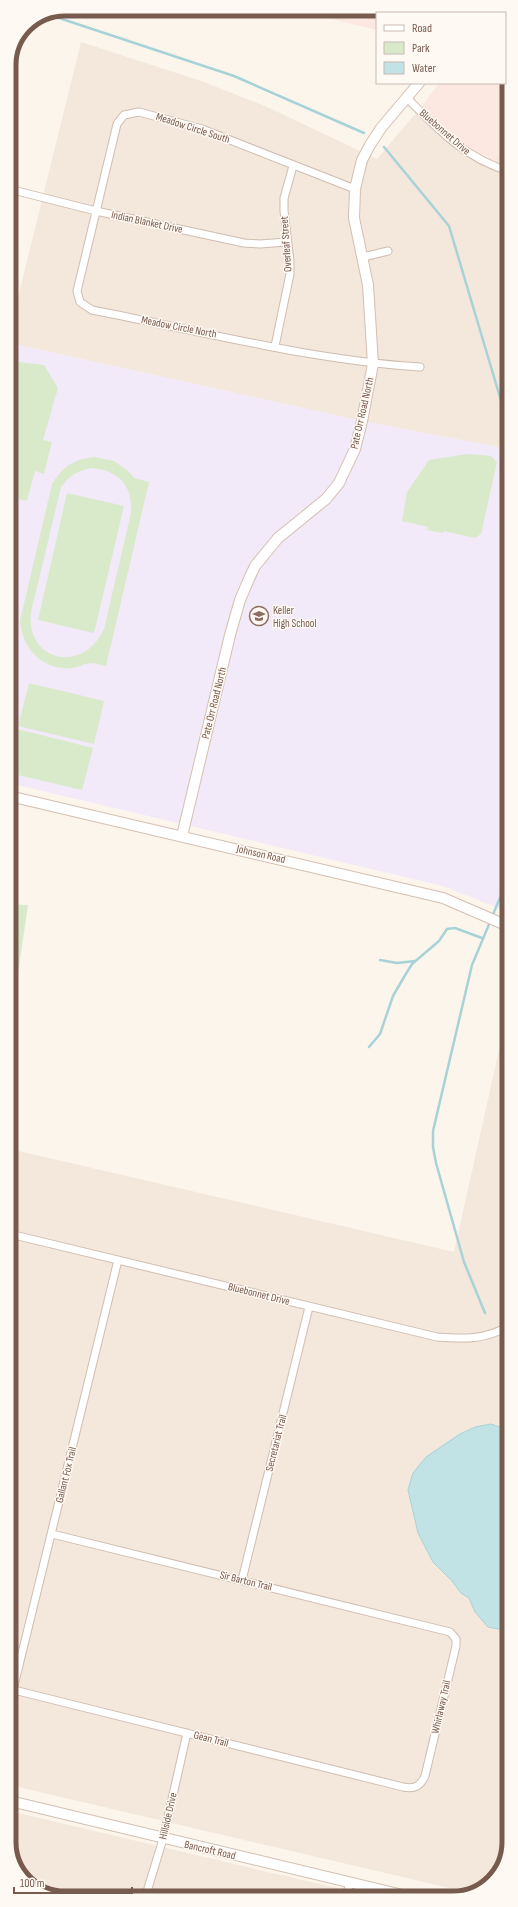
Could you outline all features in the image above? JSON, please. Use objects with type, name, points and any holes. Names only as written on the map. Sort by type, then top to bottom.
[{"type":"street","name":"Pate Orr Road North","points":[[182,836],[230,635],[244,589],[255,566],[278,538],[326,499],[339,483],[355,450],[373,364],[368,285],[354,218],[353,205],[355,189],[362,160],[370,145],[406,97],[418,84]]},
{"type":"street","name":"Bluebonnet Drive","points":[[406,97],[438,129],[467,153],[502,169]]},
{"type":"street","name":"Meadow Circle South","points":[[96,211],[117,124],[124,115],[132,112],[150,115],[202,129],[355,189]]},
{"type":"street","name":"Overleaf Street","points":[[275,346],[290,274],[284,198],[294,166]]},
{"type":"street","name":"Indian Blanket Drive","points":[[16,191],[96,211],[244,242],[260,244],[287,242]]},
{"type":"street","name":"Meadow Circle North","points":[[96,211],[77,291],[80,302],[92,310],[331,358],[373,364],[420,367]]},
{"type":"street","points":[[363,257],[388,251]]},
{"type":"street","name":"Johnson Road","points":[[16,797],[436,896],[502,923]]},
{"type":"street","name":"Bluebonnet Drive","points":[[16,1235],[437,1337],[465,1339],[496,1333],[502,1330]]},
{"type":"street","name":"Gallant Fox Trail","points":[[16,1674],[52,1534],[118,1260]]},
{"type":"street","name":"Secretariat Trail","points":[[242,1580],[309,1307]]},
{"type":"street","name":"Sir Barton Trail","points":[[52,1534],[440,1628]]},
{"type":"street","name":"Whirlaway Trail","points":[[411,1788],[417,1787],[425,1776],[456,1646],[456,1639],[450,1632],[440,1628]]},
{"type":"street","name":"Gean Trail","points":[[16,1691],[411,1788]]},
{"type":"street","name":"Hillside Drive","points":[[147,1891],[163,1839],[187,1733]]},
{"type":"street","name":"Bancroft Road","points":[[16,1802],[163,1839],[387,1891]]},
{"type":"street","points":[[348,1891],[350,1882]]},
{"type":"shaded area","points":[[318,16],[376,16],[376,30]]},
{"type":"shaded area","points":[[81,42],[201,81],[265,106],[377,159],[422,106],[458,140],[495,162],[502,145],[502,448],[362,421],[16,345],[16,306]]},
{"type":"shaded area","points":[[438,84],[502,84],[502,145],[495,162],[480,155],[458,140],[422,106]]},
{"type":"shaded area","name":"Keller High School","points":[[16,345],[362,421],[502,448],[502,910],[443,886],[16,785]]},
{"type":"shaded area","points":[[502,1037],[502,1842],[498,1861],[490,1874],[478,1884],[460,1890],[16,1786],[16,1150],[454,1252]]},
{"type":"shaded area","points":[[16,1812],[350,1891],[55,1890],[38,1883],[26,1872],[23,1867],[17,1852]]},
{"type":"green space","points":[[16,362],[44,365],[58,388],[43,440],[52,442],[44,474],[35,471],[27,501],[16,499]]},
{"type":"green space","points":[[468,454],[491,456],[497,462],[481,534],[475,538],[444,531],[443,533],[427,530],[428,527],[402,521],[407,492],[429,460]]},
{"type":"green space","points":[[95,457],[114,461],[128,471],[134,478],[149,482],[106,666],[91,663],[73,668],[62,668],[52,666],[36,656],[25,641],[20,621],[52,484],[60,473],[70,464],[81,459]],"holes":[[[91,468],[109,472],[122,481],[129,494],[131,503],[131,513],[104,629],[95,643],[83,653],[70,657],[57,656],[46,651],[37,642],[32,629],[31,612],[61,487],[77,472]]]},
{"type":"green space","points":[[67,493],[124,506],[94,633],[38,620]]},
{"type":"green space","points":[[29,683],[104,701],[94,744],[18,726]]},
{"type":"green space","points":[[17,729],[93,748],[82,790],[16,775]]},
{"type":"green space","points":[[16,904],[28,905],[16,987]]},
{"type":"water","points":[[491,1424],[502,1429],[502,1628],[498,1629],[488,1627],[475,1612],[469,1598],[461,1593],[452,1581],[433,1562],[418,1533],[408,1490],[413,1473],[426,1457],[460,1434],[475,1427]]},
{"type":"waterway","points":[[56,17],[234,76],[364,133]]},
{"type":"waterway","points":[[384,147],[449,226],[502,404]]},
{"type":"waterway","points":[[492,917],[502,893]]},
{"type":"waterway","points":[[485,1313],[464,1262],[436,1163],[433,1147],[433,1131],[472,965],[490,922]]},
{"type":"waterway","points":[[369,1047],[380,1034],[393,996],[412,964],[439,941],[447,929],[455,928],[482,938]]},
{"type":"waterway","points":[[380,960],[397,963],[415,961]]},
{"type":"place","name":"Keller High School","points":[[259,616]]}]
